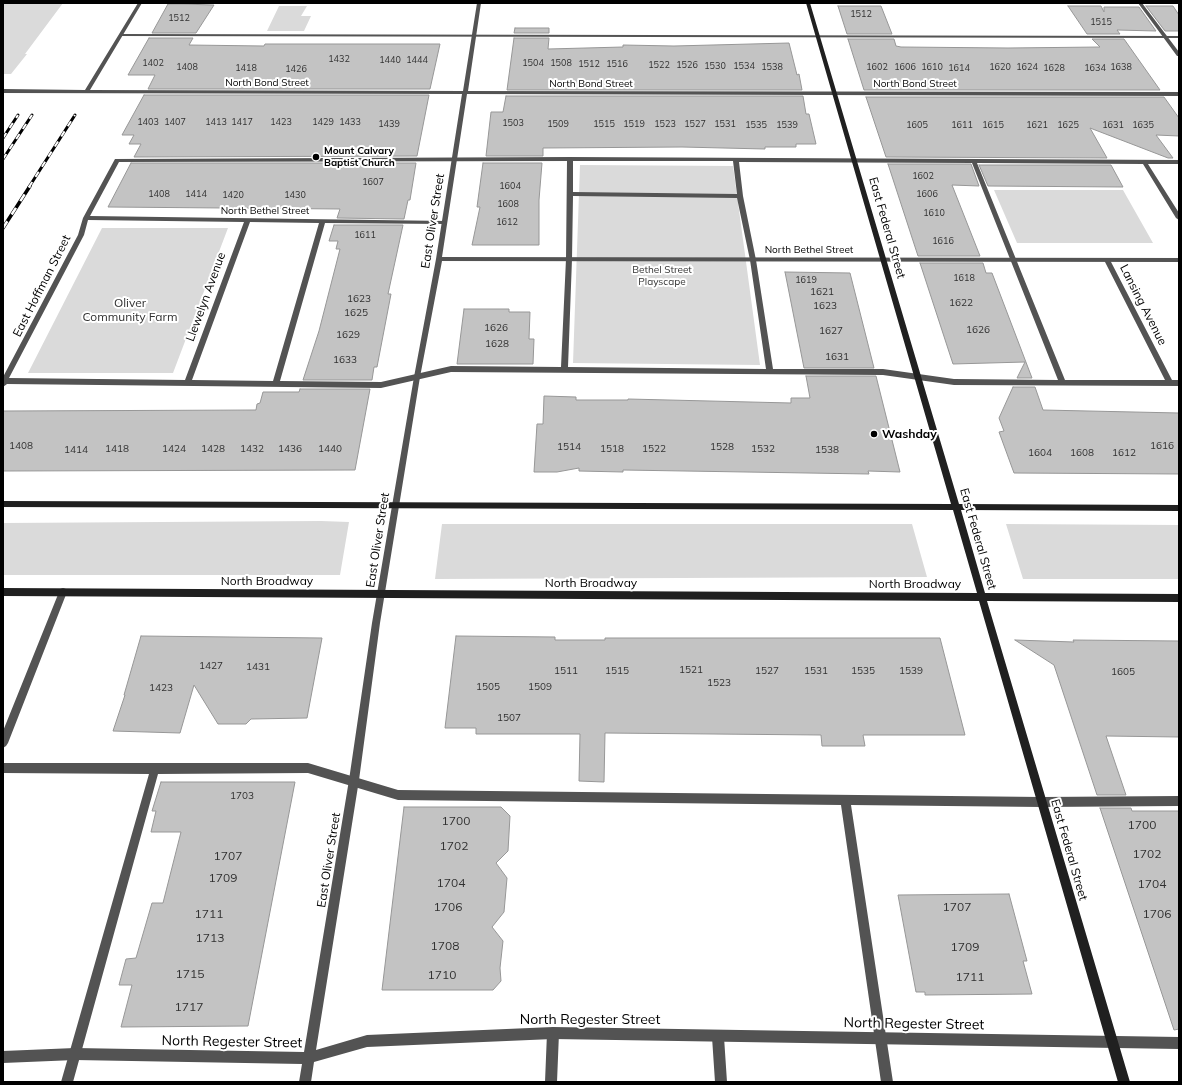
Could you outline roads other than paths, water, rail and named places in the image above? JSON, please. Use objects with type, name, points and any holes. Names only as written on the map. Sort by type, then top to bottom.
[{"type":"main road","name":"East Federal Street","points":[[808,3],[1124,1082]]},
{"type":"main road","points":[[3,504],[1179,508]]},
{"type":"main road","name":"North Broadway","points":[[3,592],[1179,598]]},
{"type":"street","points":[[87,91],[140,3]]},
{"type":"street","name":"East Oliver Street","points":[[305,1082],[354,780],[381,594],[417,377],[439,259],[479,3]]},
{"type":"street","points":[[1140,3],[1179,55]]},
{"type":"street","points":[[121,35],[474,37],[1179,37]]},
{"type":"street","name":"North Bond Street","points":[[3,91],[1179,94]]},
{"type":"street","points":[[564,369],[569,259],[570,159]]},
{"type":"street","points":[[455,160],[570,159],[1179,162]]},
{"type":"street","name":"East Hoffman Street","points":[[4,382],[80,235],[86,218],[117,160],[455,160]]},
{"type":"street","points":[[736,160],[740,196],[753,260],[770,371]]},
{"type":"street","points":[[974,161],[1062,382]]},
{"type":"street","points":[[1145,162],[1179,218]]},
{"type":"street","points":[[570,194],[740,196]]},
{"type":"street","name":"North Bethel Street","points":[[86,218],[247,221],[445,222]]},
{"type":"street","name":"Llewelyn Avenue","points":[[188,382],[247,221]]},
{"type":"street","points":[[276,384],[322,221]]},
{"type":"street","name":"North Bethel Street","points":[[439,259],[1179,260]]},
{"type":"street","name":"Lansing Avenue","points":[[1107,260],[1170,382]]},
{"type":"street","points":[[4,382],[188,382],[381,385],[451,368],[883,372],[954,382],[1179,383]]},
{"type":"street","points":[[3,744],[63,592]]},
{"type":"street","points":[[3,768],[308,768],[354,780],[398,795],[1042,802],[1179,801]]},
{"type":"street","points":[[67,1082],[155,769]]},
{"type":"street","points":[[845,800],[887,1082]]},
{"type":"street","points":[[551,1082],[553,1033]]},
{"type":"street","name":"North Regester Street","points":[[3,1057],[75,1054],[309,1058],[367,1041],[553,1033],[718,1037],[1179,1043]]},
{"type":"street","points":[[718,1037],[721,1082]]},
{"type":"railway","points":[[3,138],[18,115]]},
{"type":"railway","points":[[3,159],[32,115]]},
{"type":"railway","points":[[29,187],[75,115]]},
{"type":"railway","points":[[3,228],[30,186]]},
{"type":"place","name":"Mount Calvary Baptist Church","points":[[316,157]]},
{"type":"place","name":"Washday","points":[[874,434]]},
{"type":"park label","name":"Bethel Street Playscape","points":[[662,276]]},
{"type":"park label","name":"Oliver Community Farm","points":[[130,310]]}]
